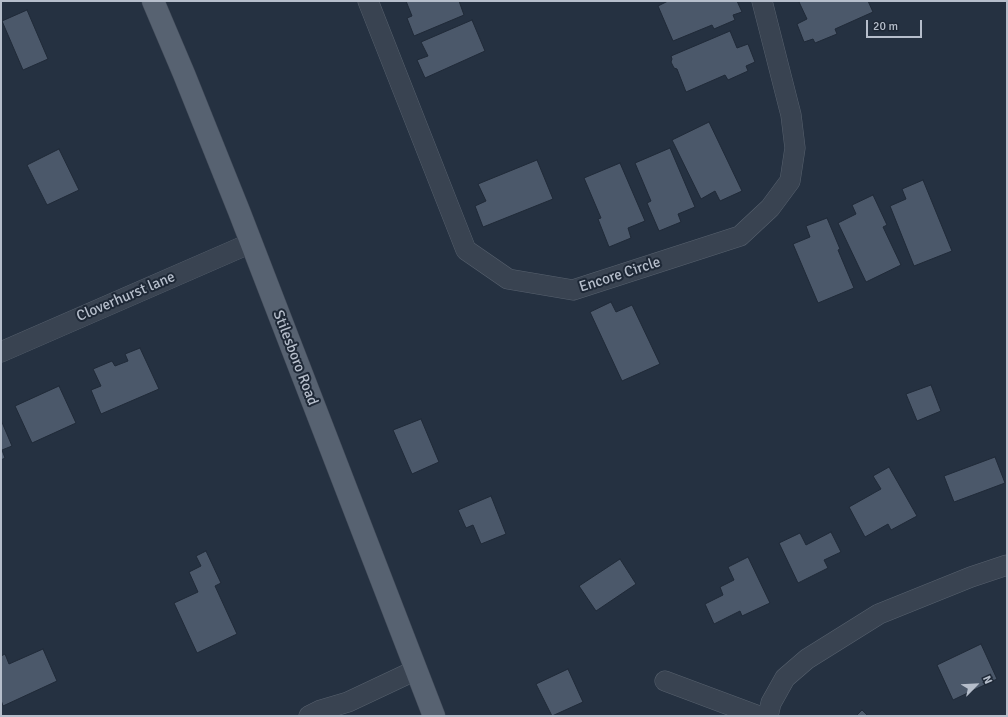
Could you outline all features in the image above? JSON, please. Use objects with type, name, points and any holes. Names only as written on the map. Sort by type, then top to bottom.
[{"type":"main road","name":"Stilesboro Road","points":[[153,1],[251,243],[434,716]]},
{"type":"street","name":"Encore Circle","points":[[368,1],[466,250],[508,279],[574,290],[740,236],[770,208],[790,181],[795,148],[792,116],[762,1]]},
{"type":"street","name":"Cloverhurst lane","points":[[1,352],[251,243]]},
{"type":"street","points":[[768,716],[771,703],[785,678],[807,659],[879,614],[971,577],[1007,565]]},
{"type":"street","points":[[309,716],[321,710],[348,702],[416,670]]},
{"type":"street","points":[[665,681],[759,716]]},
{"type":"building","points":[[406,1],[459,1],[464,15],[414,36],[407,18],[412,16]]},
{"type":"building","points":[[668,1],[737,1],[742,12],[733,15],[735,20],[714,29],[712,25],[673,41],[658,6]]},
{"type":"building","points":[[868,1],[873,12],[835,29],[837,34],[815,43],[813,39],[804,42],[797,24],[807,19],[799,2]]},
{"type":"building","points":[[27,10],[48,59],[23,70],[2,21]]},
{"type":"building","points":[[472,20],[485,51],[425,78],[417,60],[428,56],[421,42]]},
{"type":"building","points":[[730,31],[737,48],[748,44],[755,62],[746,66],[748,71],[728,80],[725,75],[686,92],[677,69],[674,68],[671,62],[671,56]]},
{"type":"building","points":[[709,122],[742,191],[720,201],[715,191],[701,199],[672,140]]},
{"type":"building","points":[[670,148],[695,207],[678,214],[681,222],[659,231],[647,203],[651,201],[635,163]]},
{"type":"building","points":[[59,149],[79,190],[47,205],[27,165]]},
{"type":"building","points":[[537,160],[553,199],[483,227],[475,206],[486,201],[478,184]]},
{"type":"building","points":[[620,163],[645,221],[628,228],[631,238],[609,247],[598,219],[601,218],[584,178]]},
{"type":"building","points":[[923,180],[952,251],[914,266],[890,206],[906,199],[902,189]]},
{"type":"building","points":[[873,195],[887,225],[883,227],[901,265],[866,282],[838,223],[856,214],[852,205]]},
{"type":"building","points":[[827,218],[840,249],[838,250],[854,288],[818,303],[793,244],[810,237],[806,226]]},
{"type":"building","points":[[611,302],[616,312],[632,305],[660,364],[622,381],[590,312]]},
{"type":"building","points":[[140,348],[159,389],[101,414],[91,390],[101,386],[93,369],[112,361],[115,366],[128,361],[125,354]]},
{"type":"building","points":[[931,385],[941,411],[917,421],[906,394]]},
{"type":"building","points":[[59,386],[76,423],[32,443],[15,406]]},
{"type":"building","points":[[421,419],[439,462],[412,474],[393,430]]},
{"type":"building","points":[[1,420],[12,446],[2,450],[5,458],[1,460]]},
{"type":"building","points":[[995,457],[1005,483],[954,502],[944,476]]},
{"type":"building","points":[[889,467],[917,516],[891,530],[888,524],[865,537],[849,507],[881,489],[873,476]]},
{"type":"building","points":[[491,496],[506,534],[481,544],[473,525],[466,528],[458,510]]},
{"type":"building","points":[[831,532],[841,552],[824,560],[828,568],[798,583],[779,543],[800,533],[806,545]]},
{"type":"building","points":[[206,551],[221,583],[215,586],[237,634],[197,653],[174,603],[198,592],[189,572],[201,566],[196,556]]},
{"type":"building","points":[[748,557],[770,603],[742,616],[740,611],[714,624],[705,604],[723,595],[720,587],[734,580],[728,567]]},
{"type":"building","points":[[620,559],[636,584],[596,611],[579,586]]},
{"type":"building","points":[[981,644],[997,679],[953,700],[937,665]]},
{"type":"building","points":[[43,649],[57,681],[3,706],[1,700],[1,656],[5,654],[9,664]]},
{"type":"building","points":[[568,669],[583,702],[552,716],[536,684]]},
{"type":"building","points":[[862,710],[868,716],[856,716]]}]
